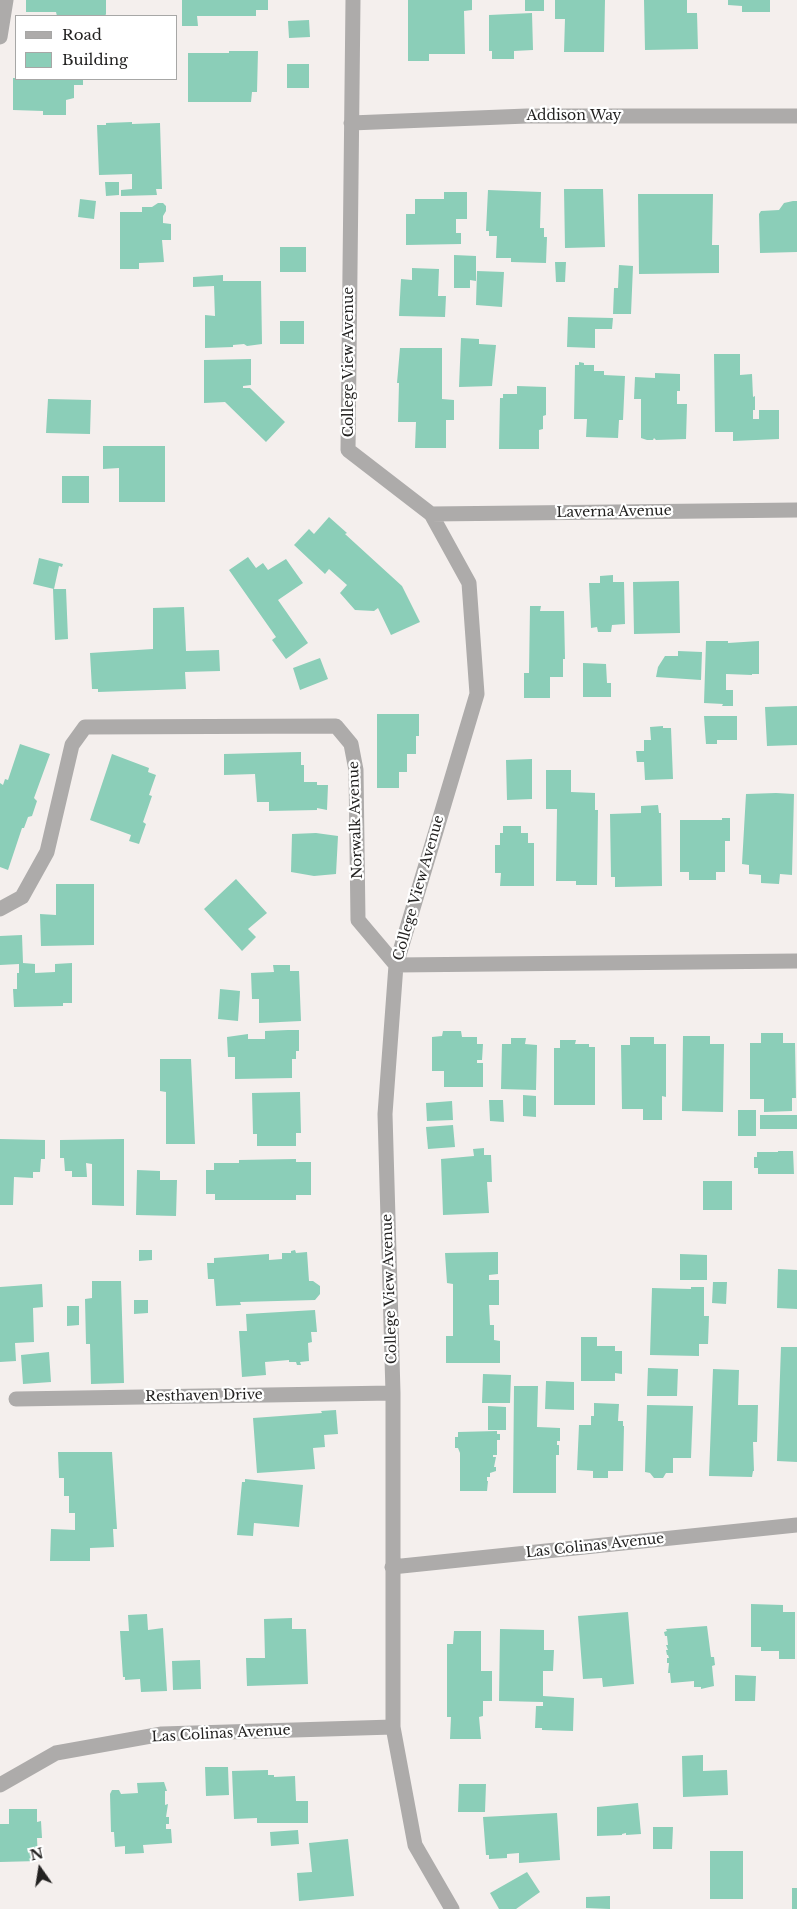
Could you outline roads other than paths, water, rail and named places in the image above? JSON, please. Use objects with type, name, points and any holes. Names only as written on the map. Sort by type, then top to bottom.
[{"type":"street","points":[[0,37],[6,0]]},
{"type":"street","name":"College View Avenue","points":[[353,0],[348,450],[431,514],[469,583],[477,694],[396,965],[385,1114],[393,1393],[392,1728],[415,1845],[452,1909]]},
{"type":"street","name":"Addison Way","points":[[351,123],[527,116],[797,116]]},
{"type":"street","name":"Laverna Avenue","points":[[431,514],[797,510]]},
{"type":"street","name":"Norwalk Avenue","points":[[0,908],[22,897],[47,852],[72,745],[85,727],[336,726],[351,744],[356,770],[358,920],[396,965]]},
{"type":"street","points":[[396,965],[797,961]]},
{"type":"street","name":"Resthaven Drive","points":[[16,1399],[393,1393]]},
{"type":"street","name":"Las Colinas Avenue","points":[[392,1567],[797,1525]]},
{"type":"street","name":"Las Colinas Avenue","points":[[0,1785],[56,1753],[162,1734],[392,1728]]}]
